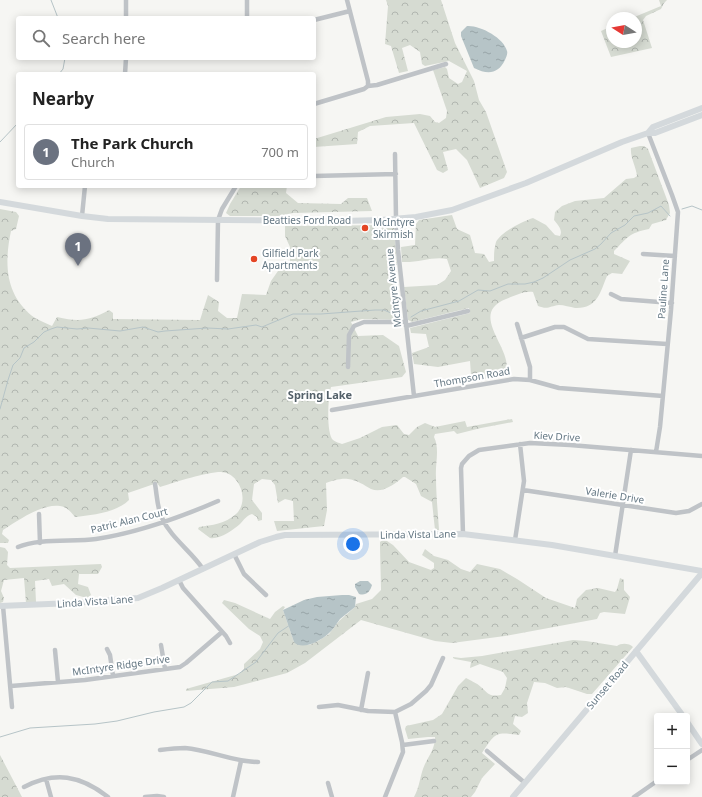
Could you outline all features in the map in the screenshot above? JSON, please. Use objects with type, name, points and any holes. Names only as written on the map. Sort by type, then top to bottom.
[{"type":"main road","name":"Beatties Ford Road","points":[[0,202],[108,219],[342,221],[396,219],[436,214],[461,208],[648,132],[653,127],[702,108]]},
{"type":"main road","name":"Beatties Ford Road","points":[[648,132],[655,133],[702,116]]},
{"type":"main road","name":"Linda Vista Lane","points":[[1,606],[132,599],[146,595],[269,539],[285,536],[463,534],[515,540],[702,572]]},
{"type":"main road","name":"Sunset Road","points":[[513,797],[702,572]]},
{"type":"main road","points":[[636,651],[681,713]]},
{"type":"main road","points":[[690,726],[702,744]]},
{"type":"street","points":[[126,0],[126,16]]},
{"type":"street","points":[[247,0],[247,16]]},
{"type":"street","points":[[347,0],[368,86]]},
{"type":"street","points":[[316,20],[350,11]]},
{"type":"street","points":[[126,60],[126,72]]},
{"type":"street","points":[[316,103],[364,89],[368,86],[377,85],[446,64]]},
{"type":"street","name":"Pauline Lane","points":[[648,132],[678,212],[672,303],[660,427],[656,452]]},
{"type":"street","name":"McIntyre Avenue","points":[[395,154],[396,219],[414,396]]},
{"type":"street","points":[[316,176],[396,174]]},
{"type":"street","points":[[82,216],[85,188]]},
{"type":"street","points":[[217,280],[218,220],[224,205],[235,188]]},
{"type":"street","points":[[643,254],[675,256]]},
{"type":"street","points":[[611,294],[621,299],[672,303]]},
{"type":"street","points":[[348,367],[349,334],[354,326],[364,322],[406,324],[468,311]]},
{"type":"street","points":[[517,324],[530,367],[530,380]]},
{"type":"street","points":[[521,338],[555,327],[560,327],[588,339],[667,344]]},
{"type":"street","name":"Thompson Road","points":[[332,410],[507,380],[530,380],[558,388],[663,396]]},
{"type":"street","name":"Kiev Drive","points":[[463,534],[462,464],[469,456],[479,450],[538,443],[702,456]]},
{"type":"street","points":[[515,540],[523,490],[524,471],[520,444]]},
{"type":"street","points":[[615,556],[631,450]]},
{"type":"street","points":[[155,484],[159,510],[164,522],[203,569]]},
{"type":"street","name":"Valerie Drive","points":[[523,490],[676,513],[689,511],[702,504]]},
{"type":"street","name":"Patric Alan Court","points":[[18,547],[25,544],[98,539],[164,522],[218,501]]},
{"type":"street","points":[[39,514],[40,543]]},
{"type":"street","points":[[234,554],[244,574],[266,595]]},
{"type":"street","points":[[179,580],[183,588],[230,643]]},
{"type":"street","points":[[1,606],[11,686],[12,707]]},
{"type":"street","name":"McIntyre Ridge Drive","points":[[11,686],[85,680],[180,666],[186,663],[222,632]]},
{"type":"street","points":[[161,645],[165,668]]},
{"type":"street","points":[[107,649],[110,655],[113,676]]},
{"type":"street","points":[[55,650],[58,682]]},
{"type":"street","points":[[319,707],[338,705],[376,712],[395,712],[412,704],[426,691],[431,685],[443,658]]},
{"type":"street","points":[[361,710],[368,673]]},
{"type":"street","points":[[385,797],[403,752],[403,745],[395,712]]},
{"type":"street","points":[[403,745],[434,741]]},
{"type":"street","points":[[160,750],[191,749],[241,761],[258,762]]},
{"type":"street","points":[[690,758],[702,750]]},
{"type":"street","points":[[487,751],[524,783]]},
{"type":"street","points":[[233,797],[241,761]]},
{"type":"street","points":[[24,787],[38,780],[62,778],[79,780],[94,786],[108,797]]},
{"type":"street","points":[[46,779],[51,797]]},
{"type":"street","points":[[634,797],[654,783]]},
{"type":"street","points":[[328,784],[332,797]]},
{"type":"street","points":[[145,797],[164,797]]},
{"type":"green space","points":[[386,0],[441,0],[455,43],[474,81],[479,100],[486,112],[507,172],[504,178],[480,188],[467,160],[456,149],[443,152],[448,170],[443,173],[437,170],[414,123],[370,126],[358,132],[357,144],[316,147],[316,138],[386,117],[420,114],[430,116],[435,122],[439,123],[446,118],[447,111],[433,70],[445,67],[449,78],[458,84],[462,82],[467,71],[449,61],[425,66],[422,64],[420,52],[410,45],[402,48],[408,71],[399,73],[391,46],[385,44],[388,6]]},
{"type":"green space","points":[[659,0],[667,0],[661,9],[646,16],[643,20],[652,48],[611,57],[608,48],[642,48],[642,14],[661,6]]},
{"type":"green space","points":[[606,29],[606,44],[601,31]]},
{"type":"green space","points":[[644,146],[648,149],[669,205],[670,213],[666,220],[652,224],[649,229],[629,236],[614,251],[614,254],[630,261],[622,274],[612,273],[607,276],[600,294],[593,303],[582,308],[559,305],[544,308],[538,306],[533,292],[529,292],[506,299],[495,306],[491,314],[491,324],[505,355],[507,366],[505,375],[444,387],[441,386],[442,382],[471,375],[470,361],[438,367],[414,364],[412,353],[429,347],[426,334],[411,333],[410,328],[470,313],[469,308],[412,322],[408,320],[404,287],[437,285],[445,280],[451,271],[447,259],[442,258],[402,262],[401,247],[415,245],[416,224],[419,220],[452,215],[457,229],[470,235],[475,253],[484,254],[489,262],[494,261],[496,242],[502,234],[513,227],[533,218],[546,225],[555,235],[560,236],[560,230],[554,220],[555,212],[562,206],[575,201],[604,198],[626,179],[637,176],[631,155],[631,148]]},
{"type":"green space","points":[[240,188],[287,188],[286,193],[298,203],[341,204],[348,198],[367,198],[372,211],[293,213],[278,216],[230,216],[226,213]]},
{"type":"green space","points":[[0,209],[16,212],[19,216],[16,229],[11,231],[9,243],[8,267],[12,290],[25,309],[35,318],[52,326],[57,317],[72,320],[84,320],[109,310],[113,313],[113,319],[200,320],[208,295],[219,302],[218,311],[227,318],[237,318],[242,294],[266,295],[271,281],[278,271],[290,269],[290,247],[285,236],[285,226],[394,225],[397,265],[394,266],[402,320],[362,319],[351,322],[358,336],[383,335],[399,346],[406,372],[402,377],[331,387],[328,406],[328,423],[333,440],[342,444],[360,438],[382,427],[397,425],[404,434],[409,435],[417,427],[425,423],[435,427],[465,421],[467,427],[512,419],[513,422],[457,434],[454,431],[435,434],[434,437],[437,446],[436,484],[439,530],[435,530],[432,502],[421,496],[416,484],[403,477],[392,485],[380,490],[371,489],[348,479],[340,479],[326,483],[327,510],[324,526],[277,531],[274,521],[294,521],[293,501],[285,499],[278,503],[275,485],[271,480],[262,479],[254,484],[252,500],[262,513],[262,520],[258,521],[257,517],[252,514],[226,534],[218,538],[210,538],[198,529],[199,527],[218,524],[227,520],[236,514],[240,509],[242,502],[241,488],[238,482],[228,474],[215,472],[199,475],[160,487],[157,483],[128,493],[129,500],[111,511],[75,517],[65,507],[46,507],[15,522],[3,530],[2,534],[9,540],[8,543],[0,543]]},
{"type":"green space","points":[[384,539],[393,545],[409,562],[431,570],[434,568],[434,563],[422,555],[425,549],[434,556],[448,560],[461,569],[470,572],[477,564],[500,569],[546,598],[575,608],[577,599],[586,590],[598,588],[615,592],[620,578],[624,580],[624,590],[630,597],[625,614],[604,612],[600,613],[597,619],[505,636],[452,643],[435,641],[361,620],[305,663],[287,673],[234,687],[186,691],[186,689],[239,674],[244,669],[244,664],[260,649],[263,642],[260,636],[249,629],[222,603],[224,600],[235,603],[270,619],[275,612],[283,606],[285,607],[283,610],[294,642],[309,645],[329,634],[339,621],[355,607],[356,604],[372,599],[381,590],[380,542]]},
{"type":"green space","points":[[0,547],[5,548],[8,552],[7,565],[10,568],[101,564],[102,567],[98,574],[79,574],[78,584],[88,587],[91,595],[87,598],[76,595],[64,584],[52,586],[49,579],[35,581],[36,602],[26,603],[24,578],[4,580],[1,591],[4,598],[3,602],[0,603]]},
{"type":"green space","points":[[573,640],[617,646],[627,644],[633,647],[592,694],[587,694],[566,687],[557,688],[545,683],[534,682],[527,703],[528,713],[522,717],[515,716],[513,724],[521,731],[519,735],[500,734],[490,741],[482,753],[495,764],[482,778],[471,797],[414,797],[418,789],[423,768],[433,748],[435,737],[408,739],[405,729],[406,726],[433,720],[442,714],[458,686],[466,678],[478,684],[492,695],[501,695],[505,688],[507,678],[503,672],[480,664],[470,668],[471,662],[455,659],[453,657],[461,658],[482,656]]},
{"type":"green space","points":[[0,755],[22,797],[0,797]]},
{"type":"water","points":[[467,26],[472,26],[491,33],[505,46],[507,52],[505,60],[496,71],[484,72],[474,68],[461,36],[461,32]]},
{"type":"water","points":[[360,581],[368,581],[372,585],[366,594],[359,594],[355,587],[355,584]]},
{"type":"water","points":[[342,595],[356,597],[355,607],[340,619],[330,632],[320,639],[311,644],[302,646],[297,645],[294,642],[283,610],[304,600],[317,597]]},
{"type":"waterway","points":[[51,0],[57,16]]},
{"type":"waterway","points":[[61,72],[63,69],[65,60]]},
{"type":"waterway","points":[[0,142],[16,125]]},
{"type":"waterway","points":[[411,317],[421,311],[459,301],[478,290],[490,291],[508,284],[525,284],[543,278],[570,260],[595,249],[611,233],[625,225],[634,216],[648,213],[661,206],[670,216]]},
{"type":"waterway","points":[[682,209],[692,206],[702,210]]},
{"type":"waterway","points":[[0,409],[13,365],[20,358],[24,348],[34,342],[44,332],[57,327],[120,331],[143,327],[158,332],[207,328],[228,329],[256,325],[262,327],[293,314],[321,314],[384,310],[400,317]]},
{"type":"waterway","points":[[0,737],[30,728],[95,724],[184,707],[191,703],[212,682],[228,681],[256,662],[278,633],[290,625]]},
{"type":"place","name":"McIntyre Skirmish","points":[[365,228]]},
{"type":"place","name":"Gilfield Park Apartments","points":[[254,259]]},
{"type":"place","name":"The Park Church","points":[[78,266]]},
{"type":"district","name":"Spring Lake","points":[[320,395]]}]
